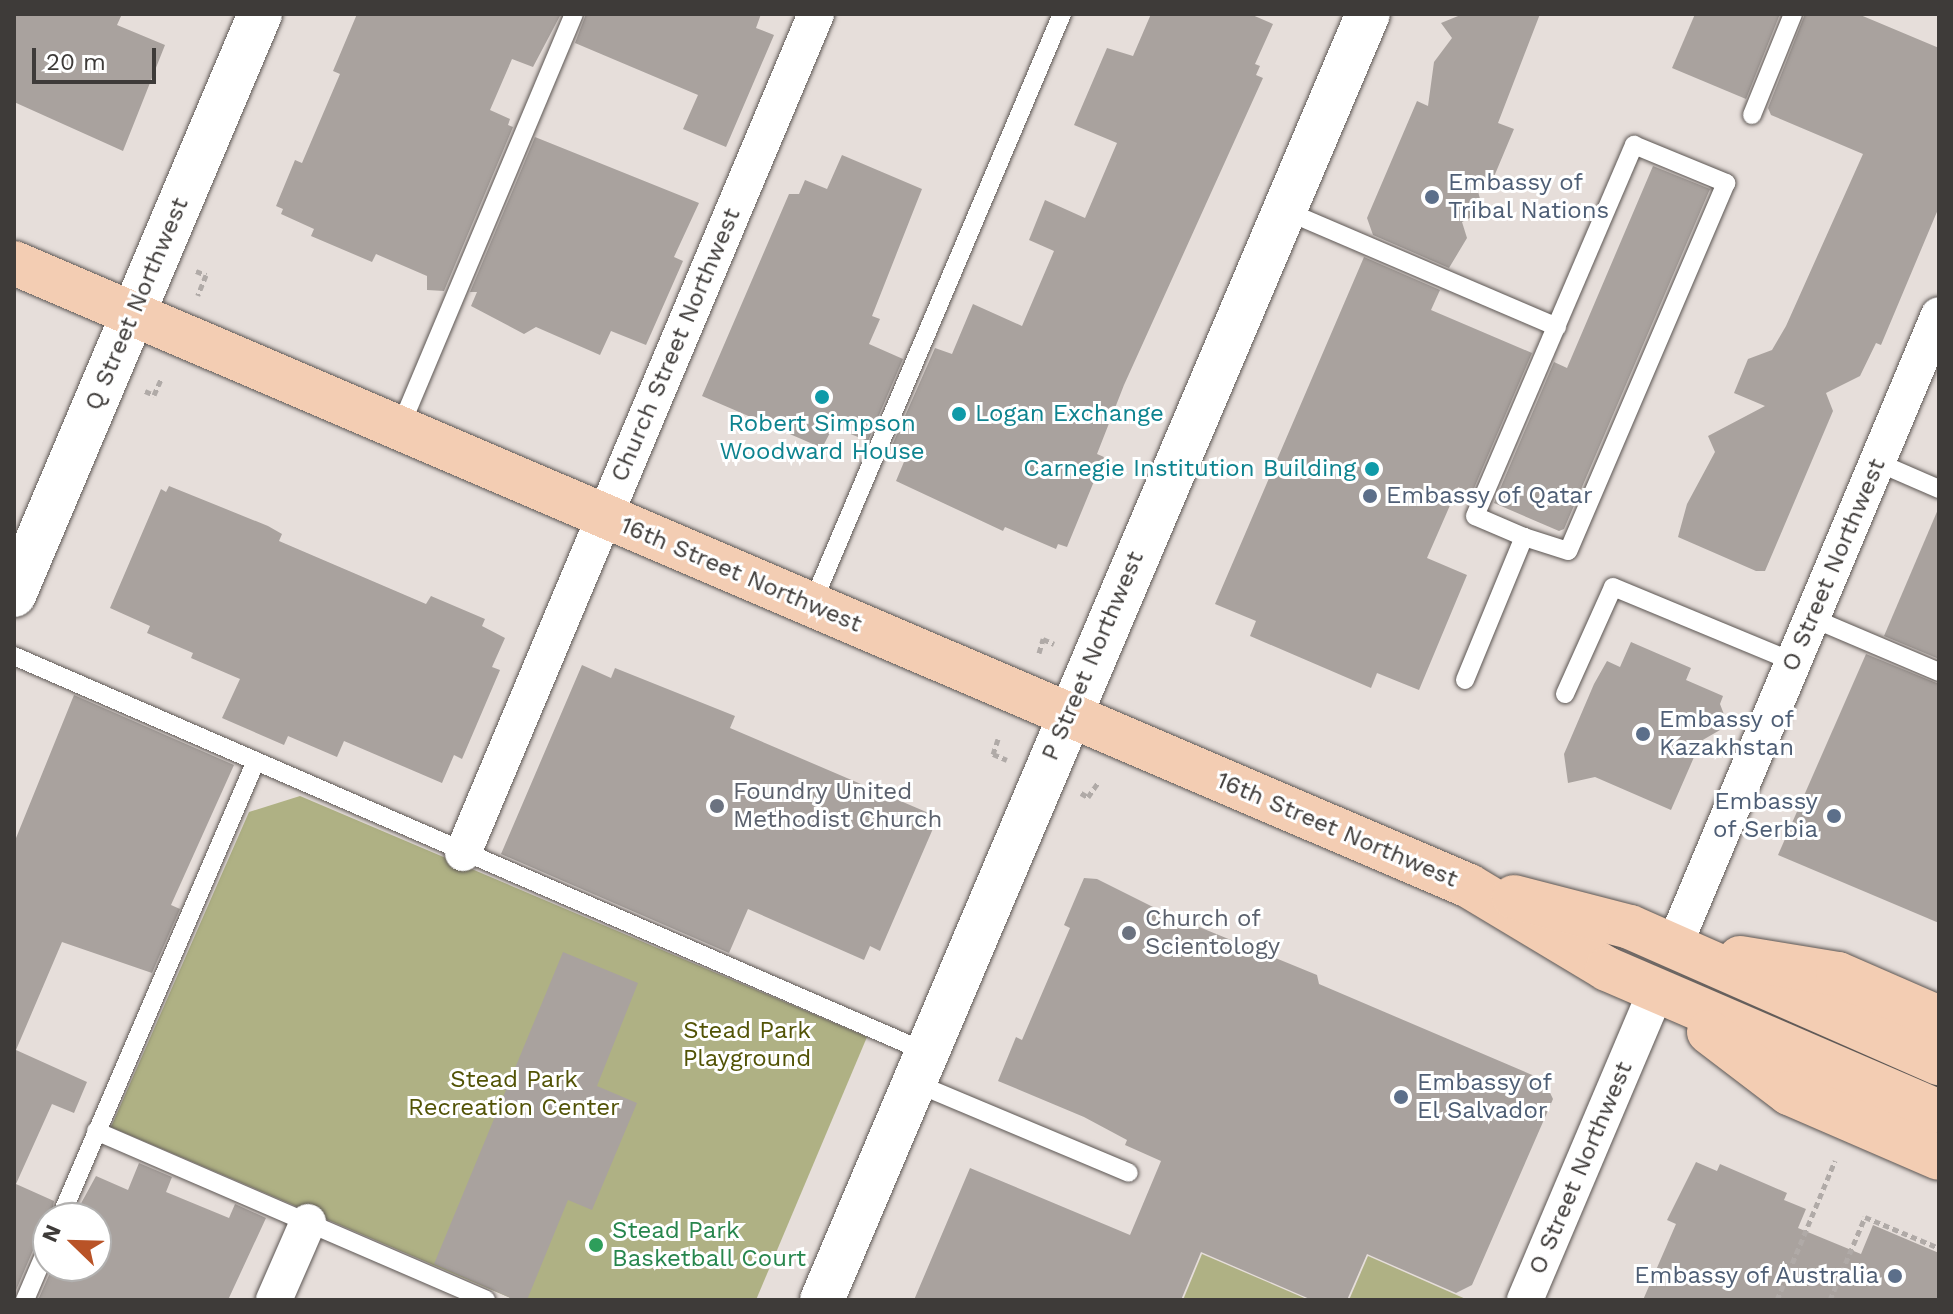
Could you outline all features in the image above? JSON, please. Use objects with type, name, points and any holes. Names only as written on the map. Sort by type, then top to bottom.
[{"type":"main road","name":"Q Street Northwest","points":[[14,595],[260,14]]},
{"type":"main road","name":"P Street Northwest","points":[[822,1300],[1368,14]]},
{"type":"main road","name":"16th Street Northwest","points":[[14,263],[1469,886],[1607,969],[1939,1112]]},
{"type":"main road","name":"16th Street Northwest","points":[[1469,886],[1630,927],[1939,1063]]},
{"type":"main road","name":"16th Street Northwest","points":[[1674,946],[1838,974],[1939,1018]]},
{"type":"main road","name":"16th Street Northwest","points":[[1656,991],[1789,1093],[1939,1158]]},
{"type":"street","name":"Church Street Northwest","points":[[463,853],[816,14]]},
{"type":"street","name":"O Street Northwest","points":[[1674,946],[1939,315]]},
{"type":"street","name":"O Street Northwest","points":[[1525,1300],[1656,991]]},
{"type":"street","points":[[274,1300],[308,1222]]},
{"type":"lane","points":[[399,430],[574,14]]},
{"type":"lane","points":[[811,605],[1062,14]]},
{"type":"lane","points":[[1752,115],[1793,14]]},
{"type":"lane","points":[[1634,145],[1726,183],[1568,551],[1524,537],[1475,516],[1634,145]]},
{"type":"lane","points":[[1284,210],[1557,327]]},
{"type":"lane","points":[[1877,462],[1939,489]]},
{"type":"lane","points":[[1465,680],[1524,537]]},
{"type":"lane","points":[[1565,694],[1613,587],[1794,662]]},
{"type":"lane","points":[[1812,618],[1939,672]]},
{"type":"lane","points":[[14,656],[463,853],[920,1067],[1129,1173]]},
{"type":"lane","points":[[67,1202],[255,763]]},
{"type":"lane","points":[[96,1131],[486,1300]]},
{"type":"path","points":[[198,295],[206,275]]},
{"type":"path","points":[[154,395],[161,379]]},
{"type":"path","points":[[1039,653],[1043,639]]},
{"type":"path","points":[[998,739],[993,754],[1009,761]]},
{"type":"path","points":[[1088,797],[1099,781]]},
{"type":"path","points":[[1777,1300],[1840,1150]]},
{"type":"path","points":[[1830,1300],[1865,1217],[1939,1248]]},
{"type":"green space","name":"Stead Park Recreation Center","points":[[300,796],[867,1037],[756,1300],[515,1300],[111,1127],[249,812]]},
{"type":"green space","points":[[1202,1254],[1309,1300],[1183,1300]]},
{"type":"green space","points":[[1368,1256],[1468,1300],[1349,1300]]},
{"type":"building","points":[[14,14],[122,14],[117,25],[165,45],[123,151],[14,102]]},
{"type":"building","points":[[357,14],[561,14],[533,67],[512,59],[490,110],[510,119],[508,125],[513,127],[444,291],[427,290],[427,276],[376,254],[372,262],[311,236],[314,229],[281,214],[283,209],[276,206],[295,160],[302,163],[340,74],[333,71]]},
{"type":"building","points":[[586,14],[761,14],[756,28],[774,35],[726,147],[683,129],[698,95],[575,43]]},
{"type":"building","points":[[1151,14],[1250,14],[1273,24],[1255,64],[1260,66],[1256,75],[1263,78],[1124,385],[1097,454],[1104,457],[1067,547],[1058,544],[1056,549],[1005,527],[1003,531],[896,481],[906,457],[890,450],[935,348],[952,354],[973,304],[1022,326],[1054,251],[1029,240],[1045,200],[1085,218],[1117,143],[1074,125],[1107,48],[1133,56]]},
{"type":"building","points":[[1463,14],[1540,14],[1498,123],[1514,129],[1493,179],[1477,187],[1483,211],[1462,222],[1467,238],[1449,268],[1373,235],[1367,218],[1417,101],[1428,106],[1434,62],[1452,38],[1441,23]]},
{"type":"building","points":[[1695,14],[1780,14],[1746,99],[1672,68]]},
{"type":"building","points":[[1805,14],[1858,14],[1939,48],[1939,207],[1881,345],[1876,343],[1860,376],[1826,393],[1833,411],[1765,571],[1756,571],[1678,537],[1687,504],[1715,452],[1708,436],[1765,406],[1734,393],[1748,359],[1772,350],[1786,326],[1863,154],[1771,115],[1768,108]]},
{"type":"building","points":[[535,137],[699,203],[674,257],[683,261],[646,345],[611,331],[600,355],[536,327],[524,334],[471,306],[477,292],[470,292]]},
{"type":"building","points":[[842,155],[922,189],[872,316],[880,319],[869,344],[903,359],[868,441],[833,427],[822,448],[702,396],[789,194],[799,194],[805,180],[827,189]]},
{"type":"building","points":[[1653,166],[1710,189],[1564,529],[1559,531],[1494,503],[1554,362],[1567,368]]},
{"type":"building","name":"Carnegie Institution Building","points":[[1364,257],[1440,290],[1431,310],[1532,353],[1472,493],[1458,487],[1427,558],[1467,575],[1419,690],[1377,673],[1371,688],[1250,636],[1256,621],[1215,604]]},
{"type":"building","points":[[169,486],[268,526],[282,534],[279,541],[426,604],[431,596],[485,619],[482,626],[505,638],[492,667],[500,670],[462,759],[454,755],[442,783],[344,741],[337,757],[288,736],[284,745],[222,718],[240,679],[191,658],[193,653],[147,633],[150,626],[110,608],[161,489],[166,492]]},
{"type":"building","points":[[1939,507],[1939,659],[1884,636]]},
{"type":"building","name":"Embassy of Kazakhstan","points":[[1631,642],[1691,668],[1686,680],[1723,696],[1720,704],[1725,717],[1720,730],[1701,741],[1671,810],[1595,777],[1568,783],[1564,754],[1594,684],[1607,661],[1620,667]]},
{"type":"building","points":[[1866,654],[1939,684],[1939,923],[1778,855]]},
{"type":"building","name":"Foundry United Methodist Church","points":[[582,665],[611,678],[615,668],[735,716],[730,728],[938,817],[880,951],[870,946],[864,960],[748,909],[729,953],[501,854]]},
{"type":"building","points":[[74,695],[234,765],[171,905],[180,909],[152,973],[62,942],[16,1050],[87,1082],[74,1113],[52,1104],[16,1184],[54,1201],[32,1202],[32,1253],[14,1295],[14,843]]},
{"type":"building","points":[[1084,878],[1097,879],[1159,910],[1180,914],[1182,920],[1317,975],[1319,984],[1544,1080],[1553,1099],[1472,1285],[1456,1293],[1367,1254],[1347,1300],[1312,1300],[1201,1252],[1181,1300],[914,1300],[970,1168],[1130,1235],[1161,1161],[1125,1145],[1127,1140],[1084,1117],[998,1081],[1016,1037],[1022,1040],[1070,928],[1064,925]]},
{"type":"building","points":[[563,952],[638,983],[597,1086],[637,1103],[592,1210],[568,1200],[527,1300],[515,1300],[434,1264]]},
{"type":"building","points":[[1696,1162],[1717,1171],[1720,1164],[1787,1193],[1784,1200],[1806,1209],[1798,1228],[1861,1254],[1873,1225],[1939,1253],[1939,1300],[1643,1300],[1676,1224],[1667,1220]]},
{"type":"building","points":[[139,1163],[172,1177],[166,1192],[229,1218],[235,1204],[266,1218],[228,1300],[38,1300],[46,1282],[112,1282],[112,1202],[82,1202],[96,1176],[128,1190]]},
{"type":"place","name":"Embassy of Tribal Nations","points":[[1432,197]]},
{"type":"place","name":"Robert Simpson Woodward House","points":[[822,397]]},
{"type":"place","name":"Logan Exchange","points":[[959,414]]},
{"type":"place","name":"Carnegie Institution Building","points":[[1372,469]]},
{"type":"place","name":"Embassy of Qatar","points":[[1370,496]]},
{"type":"place","name":"Embassy of Kazakhstan","points":[[1643,734]]},
{"type":"place","name":"Foundry United Methodist Church","points":[[717,806]]},
{"type":"place","name":"Embassy of Serbia","points":[[1834,816]]},
{"type":"place","name":"Church of Scientology","points":[[1129,933]]},
{"type":"place","name":"Embassy of El Salvador","points":[[1401,1097]]},
{"type":"place","name":"Stead Park Basketball Court","points":[[596,1245]]},
{"type":"place","name":"Embassy of Australia","points":[[1895,1276]]},
{"type":"park label","name":"Stead Park Playground","points":[[747,1045]]}]
